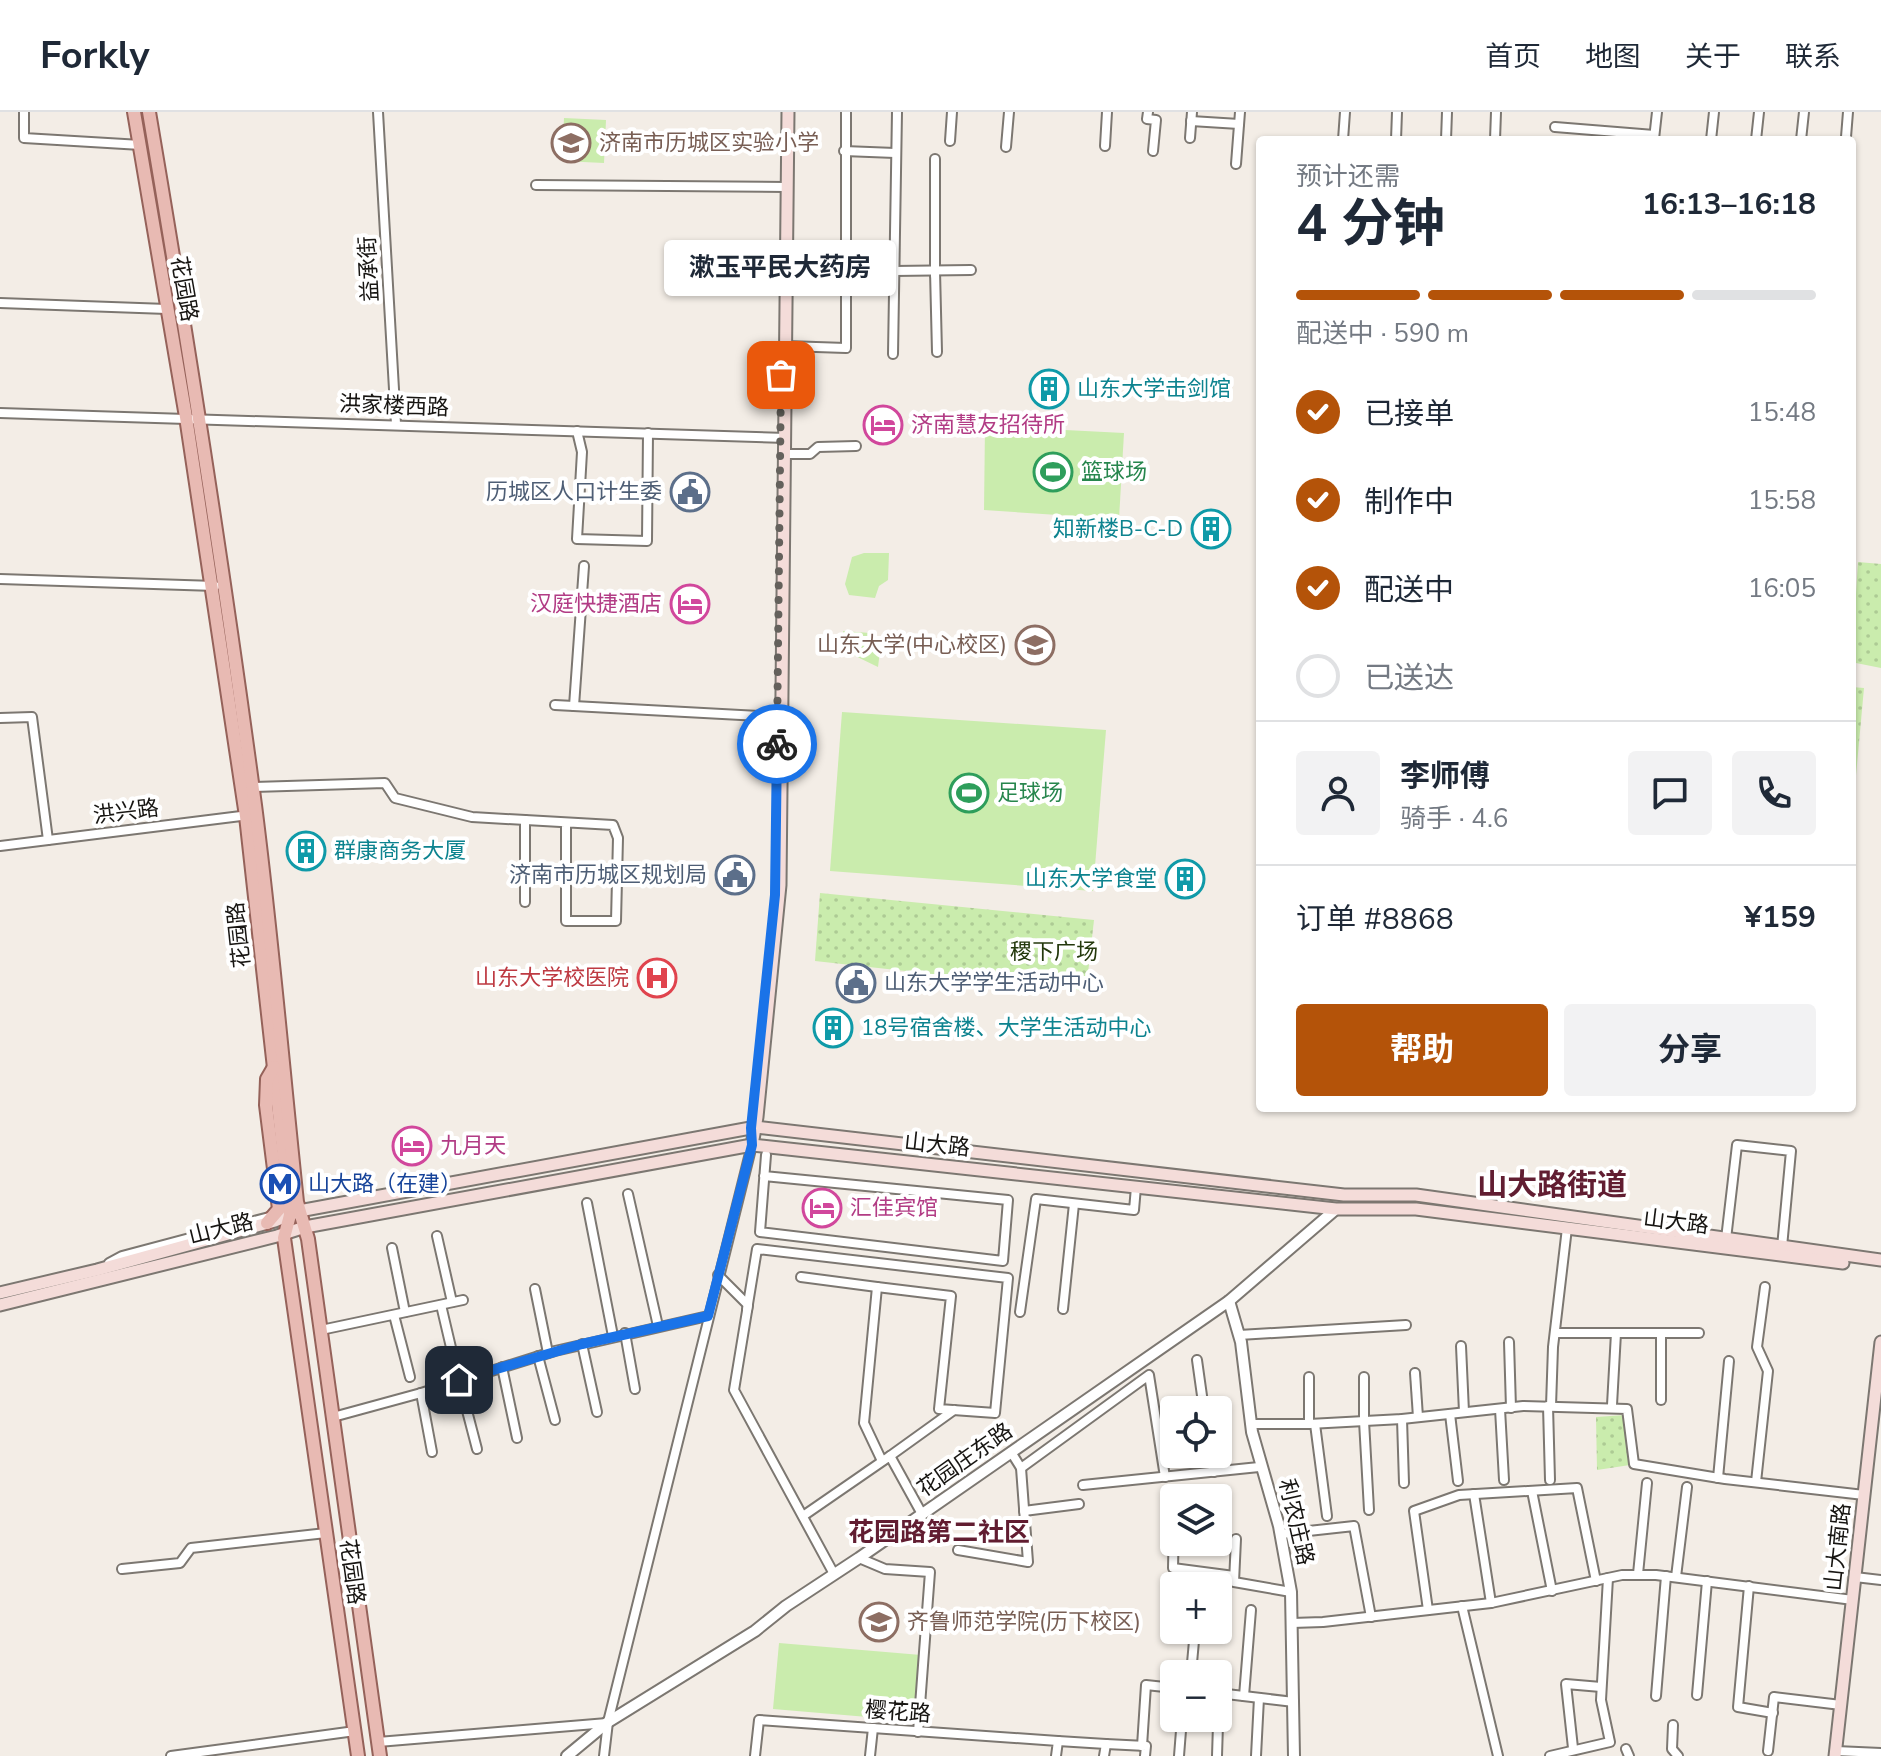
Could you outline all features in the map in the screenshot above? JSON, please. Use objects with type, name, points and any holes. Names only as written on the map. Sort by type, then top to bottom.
[{"type":"main road","name":"花园路","points":[[134,112],[252,787],[251,815],[274,1067],[294,1213],[305,1227],[321,1330],[379,1749]]},
{"type":"main road","name":"花园路","points":[[149,112],[200,417],[218,586],[251,815],[294,1213],[284,1238],[358,1756]]},
{"type":"main road","points":[[752,1145],[780,885],[786,454],[783,438],[786,112]]},
{"type":"main road","points":[[754,1128],[775,895],[786,346],[785,187]]},
{"type":"main road","points":[[271,1219],[279,1209],[266,1105],[267,1079],[274,1067]]},
{"type":"main road","name":"山大路","points":[[0,1293],[97,1270],[294,1213],[754,1128],[1344,1195],[1416,1195],[1881,1260]]},
{"type":"main road","name":"山大路","points":[[0,1305],[305,1227],[752,1145],[1336,1209],[1416,1209],[1881,1267]]},
{"type":"main road","name":"山大南路","points":[[1836,1753],[1881,1342]]},
{"type":"street","points":[[24,112],[24,138],[155,146]]},
{"type":"street","name":"益承街","points":[[378,112],[396,424]]},
{"type":"street","points":[[786,346],[846,348],[846,112]]},
{"type":"street","points":[[893,354],[897,112]]},
{"type":"street","points":[[950,141],[952,112]]},
{"type":"street","points":[[1006,147],[1009,112]]},
{"type":"street","points":[[1105,146],[1107,112]]},
{"type":"street","points":[[1148,112],[1147,119],[1156,120],[1153,151]]},
{"type":"street","points":[[1236,164],[1240,112]]},
{"type":"street","points":[[1343,136],[1345,112]]},
{"type":"street","points":[[1396,136],[1397,112]]},
{"type":"street","points":[[1446,136],[1447,112]]},
{"type":"street","points":[[1495,136],[1496,112]]},
{"type":"street","points":[[1654,136],[1657,112]]},
{"type":"street","points":[[1711,136],[1714,112]]},
{"type":"street","points":[[1756,136],[1759,112]]},
{"type":"street","points":[[1801,136],[1804,112]]},
{"type":"street","points":[[1846,136],[1848,112]]},
{"type":"street","points":[[1190,138],[1191,116],[1239,124]]},
{"type":"street","points":[[1555,127],[1604,136]]},
{"type":"street","points":[[844,151],[895,153]]},
{"type":"street","points":[[935,159],[937,352]]},
{"type":"street","points":[[536,185],[785,187]]},
{"type":"street","points":[[894,271],[935,273],[971,270]]},
{"type":"street","points":[[0,303],[167,309]]},
{"type":"street","name":"洪家楼西路","points":[[0,413],[783,438]]},
{"type":"street","points":[[577,431],[582,452],[577,539],[647,541],[648,433]]},
{"type":"street","points":[[786,454],[810,454],[818,447],[856,446]]},
{"type":"street","points":[[574,706],[584,566]]},
{"type":"street","points":[[0,579],[218,586]]},
{"type":"street","points":[[555,705],[777,717]]},
{"type":"street","points":[[0,718],[32,717],[48,840]]},
{"type":"street","points":[[252,787],[385,783],[395,798],[472,817],[613,825],[618,838],[616,921],[566,921],[566,823]]},
{"type":"street","name":"洪兴路","points":[[0,846],[251,815]]},
{"type":"street","points":[[525,820],[525,902]]},
{"type":"street","points":[[604,1756],[608,1722],[752,1145]]},
{"type":"street","points":[[1726,1239],[1737,1145],[1791,1151],[1782,1247]]},
{"type":"street","points":[[764,1176],[1008,1200],[1003,1261],[760,1232],[764,1176],[766,1155]]},
{"type":"street","points":[[1020,1312],[1036,1199],[1134,1210],[1136,1187]]},
{"type":"street","points":[[628,1194],[658,1326]]},
{"type":"street","points":[[587,1203],[613,1336]]},
{"type":"street","points":[[1063,1309],[1074,1204]]},
{"type":"street","name":"花园庄东路","points":[[567,1756],[608,1722],[755,1631],[786,1606],[1229,1301],[1336,1209]]},
{"type":"street","points":[[1550,1480],[1550,1406],[1567,1228]]},
{"type":"street","points":[[437,1236],[452,1302]]},
{"type":"street","points":[[392,1248],[405,1312]]},
{"type":"street","points":[[801,1277],[951,1296],[939,1409],[995,1413],[1008,1278],[757,1249],[734,1390],[834,1574]]},
{"type":"street","points":[[718,1275],[748,1305]]},
{"type":"street","points":[[877,1287],[864,1423],[922,1514]]},
{"type":"street","points":[[1756,1482],[1768,1371],[1757,1347],[1765,1287]]},
{"type":"street","points":[[535,1289],[548,1353]]},
{"type":"street","points":[[321,1330],[463,1300]]},
{"type":"street","name":"利农庄路","points":[[1229,1301],[1239,1335],[1251,1424],[1281,1534],[1291,1592],[1294,1756]]},
{"type":"street","points":[[441,1305],[477,1449]]},
{"type":"street","points":[[394,1315],[410,1377]]},
{"type":"street","points":[[333,1417],[421,1393],[458,1376],[625,1333],[708,1316]]},
{"type":"street","points":[[1239,1335],[1406,1325]]},
{"type":"street","points":[[625,1333],[635,1389]]},
{"type":"street","points":[[1555,1333],[1699,1333]]},
{"type":"street","points":[[1612,1405],[1616,1333]]},
{"type":"street","points":[[1661,1333],[1661,1400]]},
{"type":"street","points":[[1509,1342],[1511,1408]]},
{"type":"street","points":[[582,1344],[597,1412]]},
{"type":"street","points":[[1461,1346],[1464,1412]]},
{"type":"street","points":[[538,1356],[555,1420]]},
{"type":"street","points":[[1197,1360],[1202,1396]]},
{"type":"street","points":[[1718,1478],[1729,1361]]},
{"type":"street","points":[[502,1367],[517,1438]]},
{"type":"street","points":[[1415,1373],[1418,1417]]},
{"type":"street","points":[[1021,1468],[1149,1375],[1165,1477]]},
{"type":"street","points":[[1309,1377],[1312,1424],[1327,1516]]},
{"type":"street","points":[[1364,1377],[1369,1510]]},
{"type":"street","points":[[421,1393],[432,1452]]},
{"type":"street","points":[[1251,1424],[1402,1419],[1550,1406],[1627,1409],[1634,1464],[1718,1478],[1864,1495]]},
{"type":"street","points":[[1500,1409],[1504,1480]]},
{"type":"street","points":[[803,1516],[954,1410]]},
{"type":"street","points":[[1450,1414],[1458,1481]]},
{"type":"street","points":[[1402,1419],[1404,1483]]},
{"type":"street","points":[[958,1550],[1028,1562],[1021,1468],[1011,1452]]},
{"type":"street","points":[[1083,1485],[1259,1467]]},
{"type":"street","points":[[1213,1468],[1214,1472]]},
{"type":"street","points":[[1638,1574],[1647,1483]]},
{"type":"street","points":[[1676,1577],[1687,1487]]},
{"type":"street","points":[[1428,1610],[1414,1511],[1459,1495],[1577,1488],[1596,1581]]},
{"type":"street","points":[[1532,1491],[1552,1591]]},
{"type":"street","points":[[1474,1494],[1491,1603]]},
{"type":"street","points":[[1024,1511],[1079,1504]]},
{"type":"street","points":[[1281,1534],[1354,1526],[1371,1617]]},
{"type":"street","points":[[122,1569],[180,1563],[191,1548],[326,1533]]},
{"type":"street","points":[[1236,1539],[1234,1582],[1291,1592]]},
{"type":"street","points":[[1173,1556],[1173,1568],[1234,1576]]},
{"type":"street","points":[[859,1558],[885,1569],[930,1572],[918,1732]]},
{"type":"street","points":[[1292,1623],[1491,1603],[1638,1574],[1853,1600]]},
{"type":"street","points":[[1656,1696],[1666,1576]]},
{"type":"street","points":[[1855,1577],[1881,1580]]},
{"type":"street","points":[[1550,1756],[1610,1742],[1601,1700],[1608,1578]]},
{"type":"street","points":[[1697,1695],[1707,1581]]},
{"type":"street","points":[[1749,1586],[1738,1707],[1773,1713]]},
{"type":"street","points":[[1462,1606],[1498,1756]]},
{"type":"street","points":[[1244,1696],[1251,1610]]},
{"type":"street","points":[[1573,1748],[1566,1684],[1601,1687]]},
{"type":"street","points":[[1143,1751],[1146,1685],[1160,1686]]},
{"type":"street","points":[[1232,1695],[1294,1702]]},
{"type":"street","points":[[1768,1751],[1774,1697],[1841,1705]]},
{"type":"street","points":[[1256,1756],[1259,1698]]},
{"type":"street","name":"樱花路","points":[[755,1756],[759,1720],[1106,1744],[1143,1751]]},
{"type":"street","points":[[379,1749],[608,1722]]},
{"type":"street","points":[[1673,1725],[1672,1749],[1678,1756]]},
{"type":"street","points":[[870,1756],[873,1728]]},
{"type":"street","points":[[171,1756],[355,1731]]},
{"type":"street","points":[[1179,1756],[1181,1732]]},
{"type":"street","points":[[1217,1756],[1218,1732]]},
{"type":"street","points":[[1056,1756],[1058,1741]]},
{"type":"street","points":[[1104,1756],[1106,1744]]},
{"type":"street","points":[[1836,1753],[1881,1753]]},
{"type":"green space","points":[[564,118],[606,120],[604,163],[562,161]]},
{"type":"green space","name":"篮球场","points":[[985,426],[1124,433],[1119,519],[984,510]]},
{"type":"green space","points":[[864,553],[889,553],[888,580],[879,586],[875,598],[849,595],[845,584],[852,557]]},
{"type":"green space","points":[[1858,562],[1881,564],[1881,668],[1856,663]]},
{"type":"green space","points":[[843,631],[870,633],[880,651],[878,667],[847,652]]},
{"type":"green space","points":[[1856,687],[1864,688],[1856,775]]},
{"type":"green space","points":[[842,712],[1106,730],[1093,891],[830,871]]},
{"type":"green space","name":"稷下广场","points":[[820,893],[1094,920],[1086,991],[815,961]]},
{"type":"green space","points":[[1625,1415],[1630,1465],[1597,1470],[1596,1417]]},
{"type":"green space","points":[[779,1643],[921,1655],[915,1721],[773,1709]]},
{"type":"way so far","points":[[777,744],[781,375]]},
{"type":"place","name":"济南市历城区实验小学","points":[[571,143]]},
{"type":"place","name":"漱玉平民大药房","points":[[781,375]]},
{"type":"place","name":"山东大学击剑馆","points":[[1049,389]]},
{"type":"place","name":"济南慧友招待所","points":[[883,425]]},
{"type":"place","name":"篮球场","points":[[1053,472]]},
{"type":"place","name":"历城区人口计生委","points":[[690,492]]},
{"type":"place","name":"知新楼B-C-D","points":[[1211,529]]},
{"type":"place","name":"汉庭快捷酒店","points":[[690,604]]},
{"type":"place","name":"山东大学(中心校区)","points":[[1035,645]]},
{"type":"place","name":"足球场","points":[[969,793]]},
{"type":"place","name":"群康商务大厦","points":[[306,851]]},
{"type":"place","name":"济南市历城区规划局","points":[[735,875]]},
{"type":"place","name":"山东大学食堂","points":[[1185,879]]},
{"type":"place","name":"山东大学校医院","points":[[657,978]]},
{"type":"place","name":"山东大学学生活动中心","points":[[856,983]]},
{"type":"place","name":"18号宿舍楼、大学生活动中心","points":[[833,1028]]},
{"type":"place","name":"九月天","points":[[412,1146]]},
{"type":"place","name":"山大路（在建）","points":[[280,1184]]},
{"type":"place","name":"汇佳宾馆","points":[[822,1208]]},
{"type":"place","name":"齐鲁师范学院(历下校区)","points":[[879,1622]]},
{"type":"district","name":"山大路街道","points":[[1552,1185]]},
{"type":"district","name":"花园路第二社区","points":[[939,1532]]},
{"type":"route","points":[[459,1380],[582,1344],[708,1316],[752,1145],[751,1128],[775,895],[777,744]]}]
